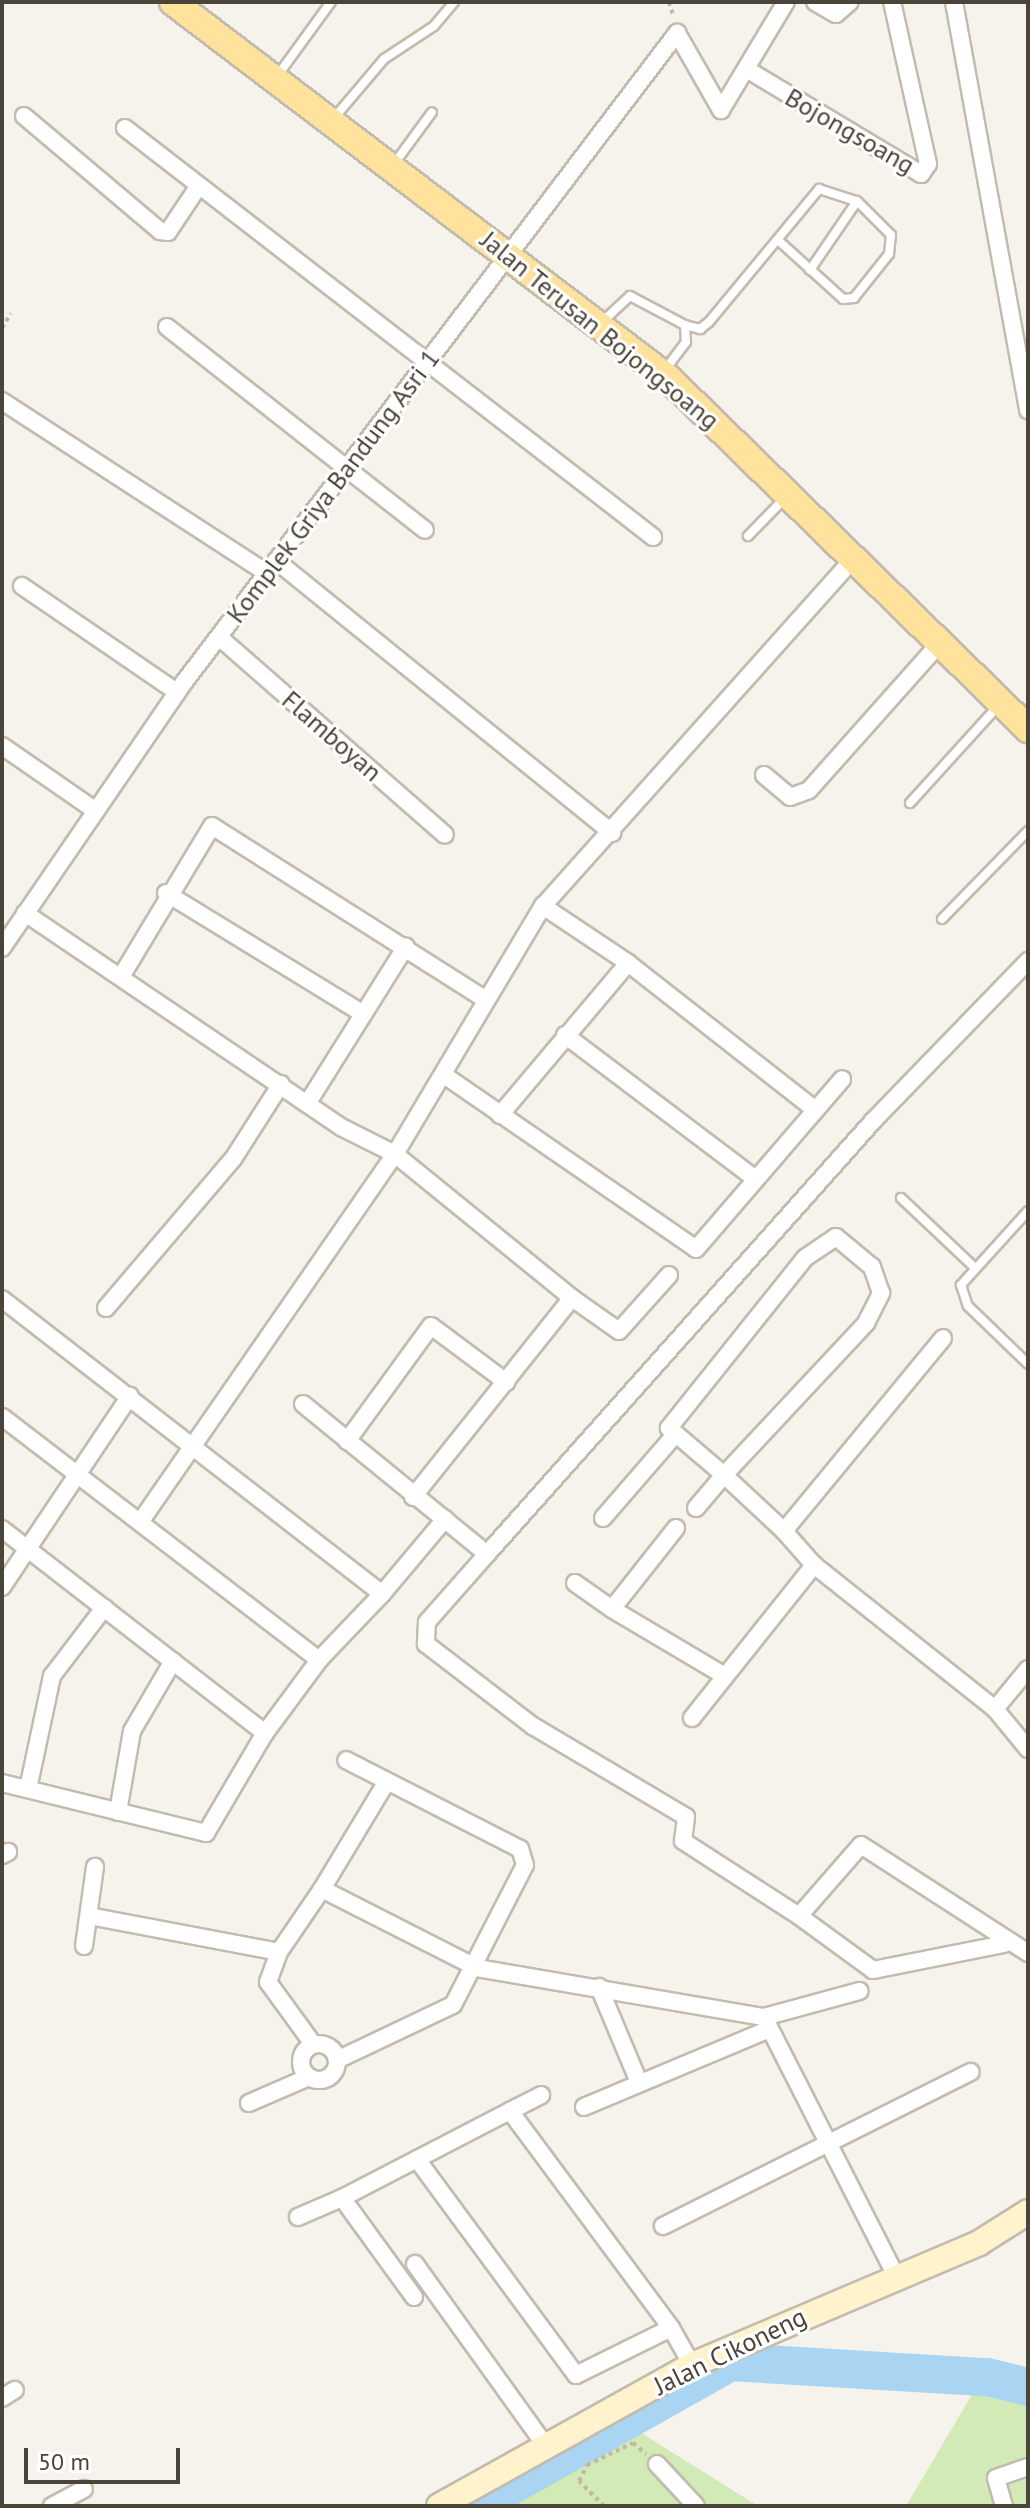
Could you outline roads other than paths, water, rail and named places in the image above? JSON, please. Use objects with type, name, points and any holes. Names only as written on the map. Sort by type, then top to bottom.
[{"type":"main road","name":"Jalan Terusan Bojongsoang","points":[[173,2],[662,374],[790,493],[1028,729]]},
{"type":"street","points":[[748,70],[786,2]]},
{"type":"street","points":[[815,2],[836,14],[850,2]]},
{"type":"street","name":"Bojongsoang","points":[[748,70],[921,174],[928,164],[892,2]]},
{"type":"street","points":[[954,2],[1028,410]]},
{"type":"street","name":"Komplek Griya Bandung Asri 1","points":[[2,948],[177,692],[677,33],[718,109],[748,70]]},
{"type":"street","points":[[24,116],[160,231],[168,232],[198,187]]},
{"type":"street","points":[[125,128],[198,187],[430,359],[653,537]]},
{"type":"street","points":[[167,327],[349,465],[425,530]]},
{"type":"street","points":[[2,401],[273,568],[613,833]]},
{"type":"street","points":[[140,1522],[395,1154],[444,1075],[483,998],[543,906],[613,833],[855,557]]},
{"type":"street","points":[[22,586],[177,692]]},
{"type":"street","name":"Flamboyan","points":[[219,637],[445,835]]},
{"type":"street","points":[[764,775],[790,797],[803,795],[940,643]]},
{"type":"street","points":[[2,746],[96,811]]},
{"type":"street","points":[[122,975],[166,893],[212,826],[406,946],[483,998]]},
{"type":"street","points":[[166,893],[362,1013]]},
{"type":"street","points":[[543,906],[628,963],[814,1109]]},
{"type":"street","points":[[25,913],[122,975],[307,1104],[395,1154],[572,1298],[619,1331],[669,1275]]},
{"type":"street","points":[[307,1104],[406,946]]},
{"type":"street","points":[[1004,1944],[873,1970],[799,1916],[683,1841],[686,1817],[533,1726],[426,1644],[427,1622],[873,1121],[1028,961]]},
{"type":"street","points":[[500,1115],[628,963]]},
{"type":"street","points":[[565,1035],[754,1178]]},
{"type":"street","points":[[444,1075],[696,1249],[842,1079]]},
{"type":"street","points":[[106,1308],[233,1159],[281,1084]]},
{"type":"street","points":[[696,1508],[724,1475],[866,1323],[881,1281],[861,1255],[829,1235],[805,1258],[670,1426],[675,1435],[724,1475],[784,1531],[814,1565],[995,1709],[1028,1749]]},
{"type":"street","points":[[413,1497],[572,1298]]},
{"type":"street","points":[[2,1299],[194,1444],[382,1594]]},
{"type":"street","points":[[347,1441],[431,1326],[506,1382]]},
{"type":"street","points":[[784,1531],[943,1338]]},
{"type":"street","points":[[2,1587],[75,1472],[130,1396]]},
{"type":"street","points":[[303,1404],[413,1497],[487,1554]]},
{"type":"street","points":[[2,1417],[319,1660]]},
{"type":"street","points":[[603,1518],[675,1435]]},
{"type":"street","points":[[2,1783],[118,1812],[211,1830],[265,1733],[319,1660],[382,1594],[445,1519]]},
{"type":"street","points":[[612,1609],[676,1528]]},
{"type":"street","points":[[2,1529],[265,1733]]},
{"type":"street","points":[[692,1718],[814,1565]]},
{"type":"street","points":[[575,1583],[612,1609],[725,1676]]},
{"type":"street","points":[[28,1789],[52,1676],[104,1608]]},
{"type":"street","points":[[118,1812],[132,1731],[173,1661]]},
{"type":"street","points":[[995,1709],[1028,1669]]},
{"type":"street","points":[[249,2103],[309,2077],[331,2075],[337,2060],[429,2022],[453,2005],[477,1968],[525,1857],[346,1760]]},
{"type":"street","points":[[337,2060],[329,2046],[313,2044],[268,1982],[279,1952],[322,1889],[386,1783]]},
{"type":"street","points":[[799,1916],[861,1845],[1004,1944],[1028,1953]]},
{"type":"street","points":[[84,1946],[95,1867]]},
{"type":"street","points":[[322,1889],[477,1968],[599,1987],[765,2024]]},
{"type":"street","points":[[89,1916],[279,1952]]},
{"type":"street","points":[[599,1987],[639,2082]]},
{"type":"street","points":[[584,2107],[765,2024],[860,1991]]},
{"type":"street","points":[[765,2024],[824,2146],[896,2276]]},
{"type":"street","points":[[309,2077],[301,2064],[313,2044]]},
{"type":"street","points":[[663,2226],[971,2072]]},
{"type":"street","points":[[298,2217],[342,2198],[541,2095]]},
{"type":"street","points":[[510,2111],[671,2328],[692,2365]]},
{"type":"street","points":[[417,2159],[576,2375],[671,2328]]},
{"type":"street","points":[[342,2198],[414,2297]]},
{"type":"street","name":"Jalan Cikoneng","points":[[439,2506],[692,2365],[979,2243],[1028,2212]]},
{"type":"street","points":[[415,2264],[545,2445]]},
{"type":"street","points":[[657,2464],[696,2506]]},
{"type":"street","points":[[1004,2506],[996,2478],[1028,2467]]},
{"type":"street","points":[[52,2506],[84,2489]]},
{"type":"lane","points":[[275,79],[331,2]]},
{"type":"lane","points":[[331,122],[384,59],[434,26],[454,2]]},
{"type":"lane","points":[[391,168],[432,112]]},
{"type":"lane","points":[[599,326],[630,296],[685,325],[709,322],[819,189],[857,201],[885,225],[889,254],[854,298],[843,299],[778,240]]},
{"type":"lane","points":[[810,270],[857,201]]},
{"type":"lane","points":[[662,374],[686,342],[685,325]]},
{"type":"lane","points":[[748,536],[790,493]]},
{"type":"lane","points":[[910,803],[1001,702]]},
{"type":"lane","points":[[942,919],[1028,831]]},
{"type":"lane","points":[[901,1198],[974,1267]]},
{"type":"lane","points":[[1028,1211],[974,1267],[961,1285],[968,1306],[1028,1364]]},
{"type":"waterway","points":[[475,2506],[731,2362],[987,2377],[1028,2387]]}]
